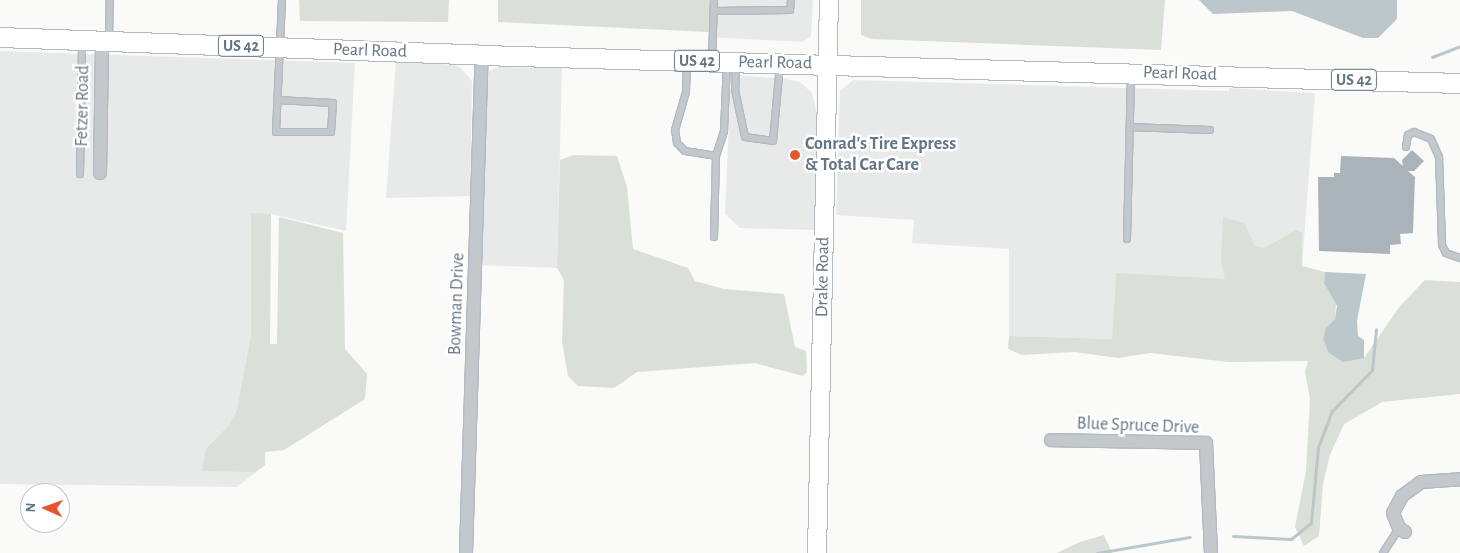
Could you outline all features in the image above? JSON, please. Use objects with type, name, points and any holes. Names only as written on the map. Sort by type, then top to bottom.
[{"type":"main road","name":"Pearl Road","points":[[0,37],[482,56],[1131,72],[1460,83]]},
{"type":"street","name":"Drake Road","points":[[817,553],[829,0]]},
{"type":"street","name":"Fetzer Road","points":[[100,173],[105,40]]},
{"type":"street","name":"Bowman Drive","points":[[466,553],[482,56]]},
{"type":"street","name":"Blue Spruce Drive","points":[[1051,440],[1206,443],[1211,553]]},
{"type":"street","points":[[1402,530],[1393,513],[1410,489],[1432,479],[1460,479]]},
{"type":"lane","points":[[105,40],[110,0]]},
{"type":"lane","points":[[277,100],[333,103],[331,132],[276,132],[277,100],[282,0]]},
{"type":"lane","points":[[714,0],[714,11],[725,62],[736,90],[745,137],[773,141],[780,63]]},
{"type":"lane","points":[[714,11],[790,10],[791,0]]},
{"type":"lane","points":[[80,174],[82,40]]},
{"type":"lane","points":[[687,61],[686,92],[675,130],[677,143],[685,151],[716,156]]},
{"type":"lane","points":[[714,237],[716,156],[724,131],[725,62]]},
{"type":"lane","points":[[1127,239],[1131,72]]},
{"type":"lane","points":[[1130,127],[1210,130]]},
{"type":"lane","points":[[1406,147],[1408,135],[1414,132],[1431,139],[1439,157],[1442,245],[1446,254],[1460,258]]},
{"type":"lane","points":[[1383,553],[1402,530]]},
{"type":"shaded area","points":[[299,0],[449,0],[448,22],[300,21]]},
{"type":"shaded area","points":[[498,0],[710,0],[709,32],[498,22]]},
{"type":"shaded area","points":[[710,0],[813,0],[811,36],[803,42],[709,37]]},
{"type":"shaded area","points":[[861,0],[1165,0],[1161,50],[872,39],[861,35]]},
{"type":"shaded area","points":[[1199,0],[1397,0],[1397,19],[1378,38],[1363,38],[1292,11],[1213,14]]},
{"type":"shaded area","points":[[0,51],[355,63],[346,231],[271,214],[265,465],[237,487],[70,485],[70,483],[0,484]]},
{"type":"shaded area","points":[[396,60],[453,65],[460,67],[472,81],[470,196],[386,198]]},
{"type":"shaded area","points":[[498,67],[562,68],[557,268],[480,265],[485,85],[489,71]]},
{"type":"shaded area","points":[[731,75],[787,79],[800,82],[812,93],[819,122],[816,230],[740,228],[725,214]]},
{"type":"shaded area","points":[[853,80],[1229,91],[1229,88],[1315,93],[1300,294],[1116,273],[1112,339],[1009,336],[1009,249],[912,243],[914,220],[836,215],[840,91]]},
{"type":"shaded area","points":[[574,155],[617,156],[627,187],[633,249],[688,268],[695,281],[724,289],[784,294],[795,347],[806,351],[807,372],[803,376],[755,363],[637,372],[614,388],[578,386],[568,376],[562,342],[564,280],[557,268],[560,160]]},
{"type":"shaded area","points":[[251,213],[271,214],[270,344],[277,344],[279,217],[343,233],[345,349],[367,374],[365,399],[284,450],[265,452],[265,465],[255,472],[202,471],[206,449],[229,425],[237,410],[251,336]]},
{"type":"shaded area","points":[[1223,217],[1244,223],[1255,246],[1264,248],[1296,230],[1302,233],[1302,266],[1325,272],[1324,283],[1336,304],[1335,319],[1326,328],[1323,338],[1328,352],[1364,358],[1400,306],[1425,280],[1460,282],[1460,394],[1382,402],[1344,424],[1330,455],[1323,484],[1319,536],[1304,546],[1295,527],[1306,471],[1310,399],[1305,372],[1308,361],[1229,362],[1150,353],[1118,358],[1075,352],[1022,355],[1008,349],[1009,336],[1112,339],[1116,273],[1225,279],[1221,261]]},
{"type":"shaded area","points":[[1325,272],[1366,274],[1357,321],[1358,336],[1364,340],[1364,358],[1343,362],[1328,352],[1323,338],[1326,328],[1335,319],[1337,306],[1324,283]]},
{"type":"shaded area","points":[[1104,535],[1112,553],[1057,553],[1080,542]]},
{"type":"building","points":[[1412,150],[1424,161],[1414,171],[1408,171],[1415,177],[1413,233],[1400,234],[1401,244],[1390,245],[1390,254],[1319,251],[1318,177],[1334,177],[1334,173],[1340,173],[1341,156],[1394,158],[1403,166],[1402,160]]},
{"type":"waterway","points":[[1432,57],[1460,46]]},
{"type":"waterway","points":[[1233,536],[1291,539],[1311,523],[1318,447],[1332,411],[1372,370],[1376,329]]},
{"type":"waterway","points":[[1097,553],[1190,537]]},
{"type":"place","name":"Conrad's Tire Express & Total Car Care","points":[[795,155]]}]
